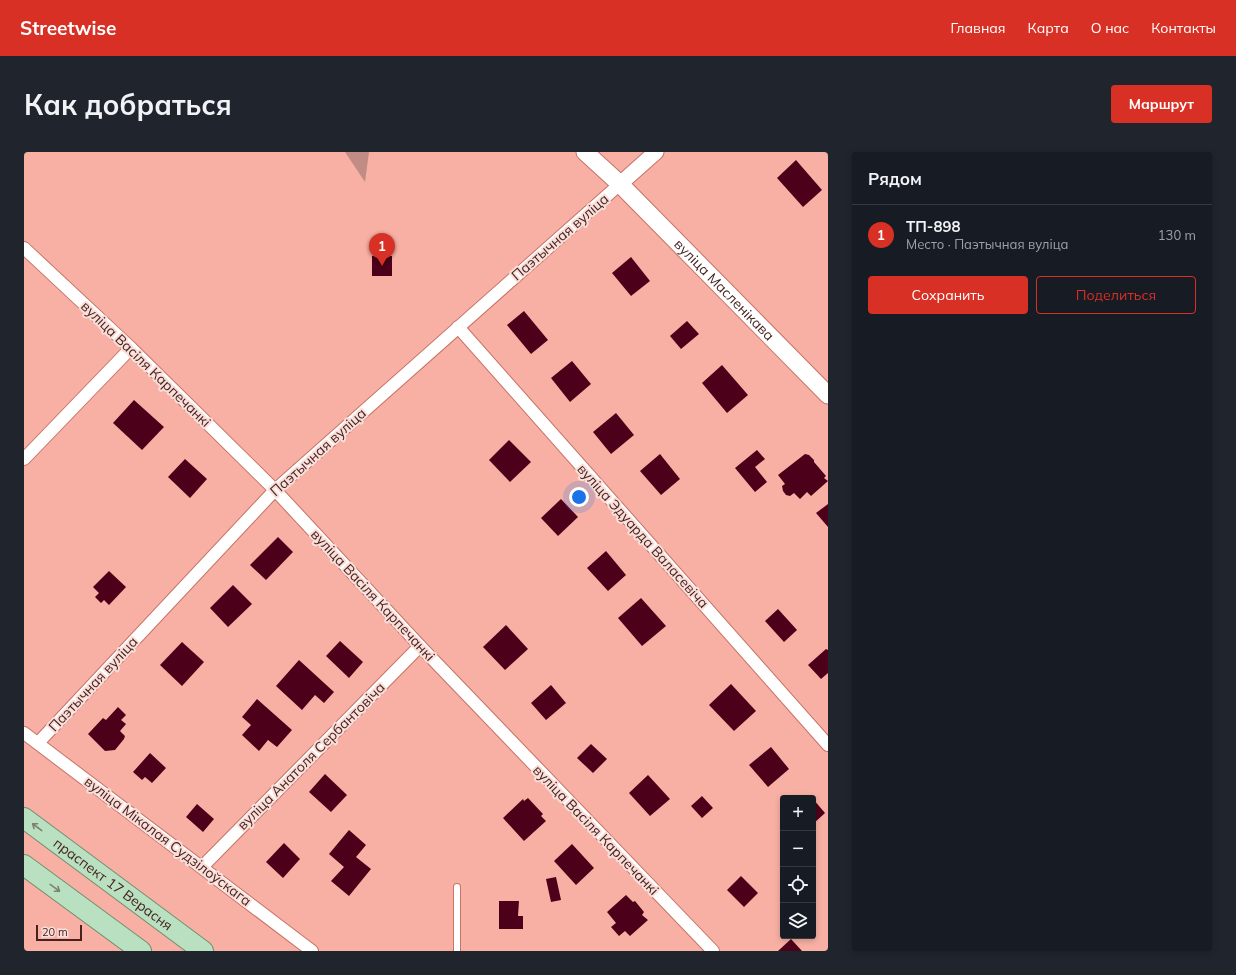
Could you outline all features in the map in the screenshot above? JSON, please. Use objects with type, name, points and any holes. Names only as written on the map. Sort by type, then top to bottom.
[{"type":"main road","name":"вуліца Масленікава","points":[[585,152],[620,184],[828,395]]},
{"type":"main road","name":"праспект 17 Верасня","points":[[24,818],[203,951]]},
{"type":"main road","points":[[24,865],[141,951]]},
{"type":"street","points":[[620,184],[656,152]]},
{"type":"street","name":"Паэтычная вуліца","points":[[38,742],[275,490],[620,184]]},
{"type":"street","name":"вуліца Васіля Карпечанкі","points":[[24,248],[131,348],[275,490],[420,646],[713,951]]},
{"type":"street","name":"вуліца Эдуарда Валасевіча","points":[[458,327],[828,745]]},
{"type":"street","points":[[24,459],[131,348]]},
{"type":"street","name":"вуліца Анатоля Сербантовіча","points":[[202,867],[420,646]]},
{"type":"street","name":"вуліца Мікалая Судзілоўскага","points":[[24,733],[38,742],[312,951]]},
{"type":"lane","points":[[457,887],[457,951]]},
{"type":"shaded area","points":[[345,152],[369,152],[365,182]]},
{"type":"building","points":[[796,160],[822,190],[803,207],[777,178]]},
{"type":"building","points":[[372,256],[392,256],[392,276],[372,276]]},
{"type":"building","points":[[631,257],[650,281],[631,296],[612,273]]},
{"type":"building","points":[[524,311],[548,340],[531,354],[507,325]]},
{"type":"building","points":[[687,321],[699,334],[681,349],[670,336]]},
{"type":"building","points":[[572,361],[591,384],[570,402],[551,378]]},
{"type":"building","points":[[722,365],[748,395],[727,413],[702,383]]},
{"type":"building","points":[[134,400],[164,427],[142,450],[113,423]]},
{"type":"building","points":[[616,413],[634,435],[611,454],[593,432]]},
{"type":"building","points":[[509,440],[531,462],[510,482],[489,460]]},
{"type":"building","points":[[757,450],[765,459],[755,467],[767,482],[755,492],[735,468]]},
{"type":"building","points":[[660,454],[680,479],[661,495],[640,471]]},
{"type":"building","points":[[805,454],[809,455],[814,460],[826,476],[824,478],[828,481],[811,496],[807,492],[800,499],[794,493],[790,496],[786,495],[782,486],[785,484],[778,475]]},
{"type":"building","points":[[185,459],[207,479],[190,498],[168,477]]},
{"type":"building","points":[[561,499],[578,517],[558,536],[541,518]]},
{"type":"building","points":[[828,504],[828,527],[816,513]]},
{"type":"building","points":[[278,537],[293,552],[266,580],[250,565]]},
{"type":"building","points":[[606,551],[626,575],[608,591],[587,568]]},
{"type":"building","points":[[109,571],[126,587],[109,605],[104,600],[101,603],[95,597],[99,593],[93,587]]},
{"type":"building","points":[[233,585],[252,604],[228,627],[210,608]]},
{"type":"building","points":[[641,598],[666,626],[642,646],[618,618]]},
{"type":"building","points":[[778,609],[797,630],[784,642],[765,621]]},
{"type":"building","points":[[506,625],[528,649],[505,670],[483,647]]},
{"type":"building","points":[[340,641],[363,662],[349,678],[326,656]]},
{"type":"building","points":[[182,642],[204,662],[182,686],[160,665]]},
{"type":"building","points":[[826,649],[828,650],[828,673],[821,679],[808,665]]},
{"type":"building","points":[[299,660],[334,692],[324,703],[315,695],[302,710],[276,686]]},
{"type":"building","points":[[731,684],[756,711],[734,731],[709,705]]},
{"type":"building","points":[[551,685],[566,703],[546,720],[531,703]]},
{"type":"building","points":[[257,699],[292,730],[277,747],[268,740],[259,751],[242,735],[251,725],[242,717]]},
{"type":"building","points":[[118,707],[126,715],[121,720],[126,724],[120,731],[125,736],[115,750],[105,751],[88,734],[103,718],[106,720]]},
{"type":"building","points":[[591,744],[607,759],[593,773],[577,758]]},
{"type":"building","points":[[771,747],[789,769],[768,787],[749,765]]},
{"type":"building","points":[[150,753],[166,768],[152,783],[145,777],[142,780],[133,772]]},
{"type":"building","points":[[325,774],[347,795],[331,812],[309,792]]},
{"type":"building","points":[[648,775],[670,799],[650,816],[629,793]]},
{"type":"building","points":[[702,796],[713,808],[702,818],[691,806]]},
{"type":"building","points":[[528,798],[543,814],[541,816],[546,821],[524,841],[503,818],[523,799],[524,801]]},
{"type":"building","points":[[816,802],[825,813],[816,821]]},
{"type":"building","points":[[197,804],[214,819],[203,832],[186,817]]},
{"type":"building","points":[[349,830],[366,845],[356,857],[371,869],[349,896],[331,881],[344,867],[329,854]]},
{"type":"building","points":[[284,843],[300,859],[283,878],[266,862]]},
{"type":"building","points":[[572,844],[594,868],[576,885],[554,861]]},
{"type":"building","points":[[741,876],[758,893],[744,907],[727,890]]},
{"type":"building","points":[[556,877],[561,900],[551,902],[546,879]]},
{"type":"building","points":[[626,895],[633,902],[635,901],[644,912],[642,915],[648,920],[630,936],[625,931],[619,936],[611,927],[616,923],[607,912]]},
{"type":"building","points":[[499,901],[519,901],[518,916],[523,916],[523,929],[499,929]]},
{"type":"building","points":[[791,939],[802,951],[778,951]]},
{"type":"place","name":"ТП-898","points":[[382,266]]}]
